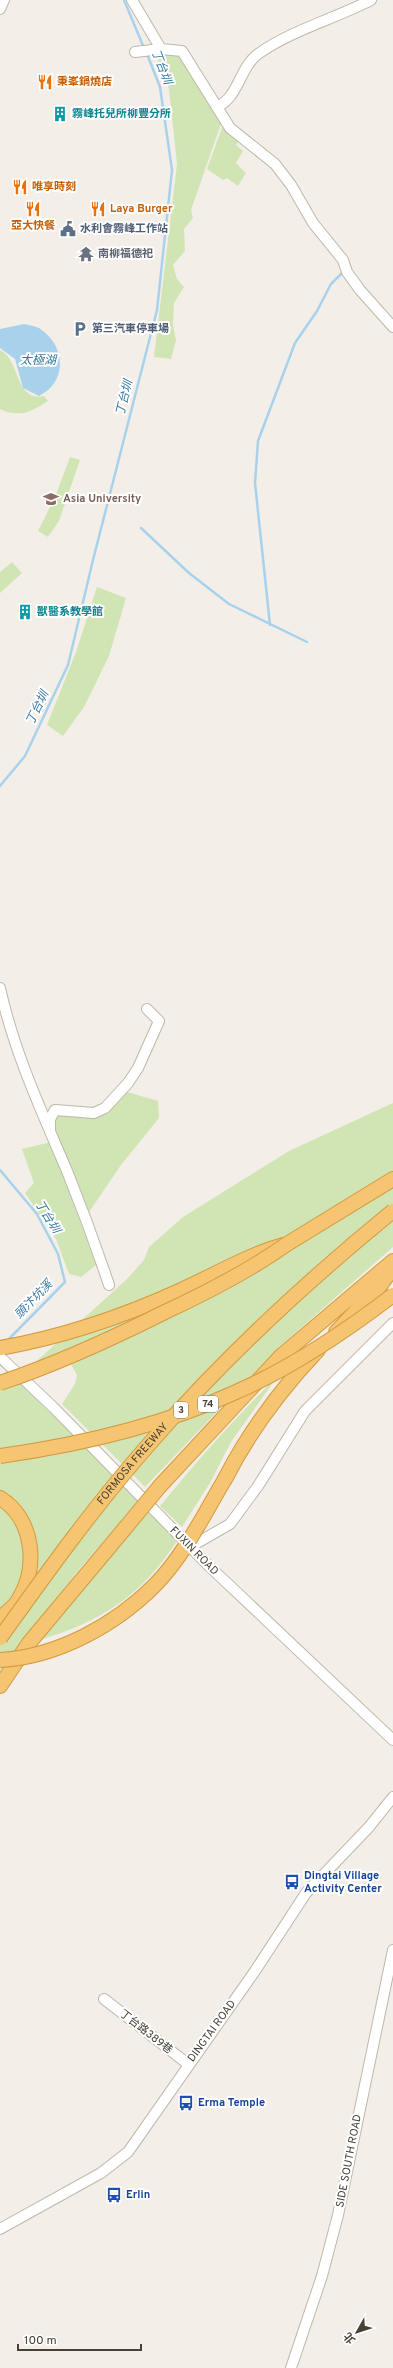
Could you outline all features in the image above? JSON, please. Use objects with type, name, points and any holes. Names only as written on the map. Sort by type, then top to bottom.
[{"type":"highway","points":[[0,1383],[29,1373],[125,1333],[219,1286],[259,1264],[287,1244],[393,1179]]},
{"type":"highway","name":"FORMOSA FREEWAY","points":[[0,1638],[91,1515],[151,1442],[257,1331],[393,1211]]},
{"type":"highway","points":[[0,1348],[56,1336],[135,1310],[178,1292],[268,1249],[287,1244]]},
{"type":"highway","points":[[0,1686],[29,1643],[160,1486],[281,1356],[393,1261]]},
{"type":"highway","points":[[0,1660],[37,1654],[82,1637],[131,1606],[155,1585],[178,1555],[225,1478],[242,1445],[287,1382],[379,1287],[393,1268]]},
{"type":"highway","name":"74","points":[[0,1456],[99,1438],[225,1397],[312,1351],[393,1295]]},
{"type":"highway","points":[[0,1498],[8,1503],[20,1517],[28,1532],[31,1550],[29,1569],[20,1598],[0,1618]]},
{"type":"street","points":[[0,9],[4,0]]},
{"type":"street","points":[[132,0],[159,49]]},
{"type":"street","points":[[218,106],[226,103],[246,65],[258,54],[290,36],[371,0]]},
{"type":"street","points":[[135,52],[159,49],[182,51],[218,106],[230,128],[275,164],[291,185],[313,223],[343,260],[347,272],[360,290],[393,327]]},
{"type":"street","points":[[0,988],[8,1024],[21,1063],[90,1228],[109,1285]]},
{"type":"street","points":[[50,1132],[50,1119],[55,1110],[94,1114],[105,1108],[128,1083],[138,1068],[159,1021],[147,1009]]},
{"type":"street","points":[[190,1547],[230,1524],[258,1486],[305,1411],[393,1323]]},
{"type":"street","name":"FUXIN ROAD","points":[[0,1356],[53,1407],[190,1547],[393,1740]]},
{"type":"street","name":"DINGTAI ROAD","points":[[0,2229],[95,2177],[128,2152],[188,2064],[255,1971],[306,1893],[369,1827],[393,1797]]},
{"type":"street","name":"SIDE SOUTH ROAD","points":[[291,2368],[322,2276],[338,2215],[393,1950]]},
{"type":"street","name":"丁台路389巷","points":[[104,1999],[188,2064]]},
{"type":"green space","points":[[163,54],[181,56],[223,118],[191,210],[193,218],[184,229],[185,251],[173,265],[177,279],[184,287],[174,303],[173,325],[176,340],[171,359],[154,357],[177,164],[169,89],[157,57]]},
{"type":"green space","points":[[225,119],[240,139],[236,145],[243,151],[236,163],[246,173],[238,186],[227,178],[223,180],[207,169]]},
{"type":"green space","points":[[0,350],[7,355],[12,362],[22,387],[27,393],[34,396],[44,396],[48,401],[31,411],[19,413],[7,412],[0,409]]},
{"type":"green space","points":[[70,457],[80,460],[59,521],[48,537],[38,531],[55,497]]},
{"type":"green space","points":[[12,562],[22,573],[0,593],[0,572]]},
{"type":"green space","points":[[97,587],[126,598],[109,656],[84,707],[63,736],[47,725],[76,652]]},
{"type":"green space","points":[[124,1091],[158,1101],[159,1118],[121,1165],[89,1212],[53,1132],[53,1119],[60,1113],[83,1118],[96,1116],[108,1107]]},
{"type":"green space","points":[[393,1103],[393,1247],[278,1348],[145,1487],[62,1404],[75,1384],[77,1375],[64,1352],[30,1367],[127,1279],[144,1260],[149,1247],[183,1217],[289,1151]]},
{"type":"green space","points":[[51,1142],[96,1265],[81,1277],[69,1274],[56,1239],[25,1193],[34,1183],[22,1149]]},
{"type":"green space","points":[[7,1371],[134,1494],[177,1541],[149,1577],[118,1604],[101,1615],[82,1624],[62,1633],[40,1640],[135,1525],[125,1517],[81,1567],[0,1671],[0,1379]]},
{"type":"green space","points":[[277,1377],[231,1442],[210,1483],[182,1527],[160,1506],[188,1472],[246,1408]]},
{"type":"water","name":"太極湖","points":[[24,324],[39,328],[48,335],[59,353],[59,373],[55,382],[48,390],[39,396],[23,388],[15,359],[0,348],[0,329]]},
{"type":"waterway","name":"丁台圳","points":[[124,0],[144,48]]},
{"type":"waterway","name":"丁台圳","points":[[0,786],[25,756],[68,665],[93,560],[157,310],[172,170],[160,87],[147,54]]},
{"type":"waterway","points":[[270,625],[255,483],[258,441],[295,343],[317,311],[331,284],[343,272]]},
{"type":"waterway","points":[[141,528],[189,573],[229,604],[307,642]]},
{"type":"waterway","name":"丁台圳","points":[[0,1170],[37,1214],[58,1254],[65,1282],[7,1341]]},
{"type":"place","name":"秉峯鍋燒店","points":[[45,82]]},
{"type":"place","name":"霧峰托兒所柳豐分所","points":[[60,114]]},
{"type":"place","name":"唯享時刻","points":[[20,187]]},
{"type":"place","name":"亞大快餐","points":[[33,209]]},
{"type":"place","name":"Laya Burger","points":[[98,209]]},
{"type":"place","name":"水利會霧峰工作站","points":[[68,229]]},
{"type":"place","name":"南柳福德祀","points":[[86,254]]},
{"type":"place","name":"第三汽車停車場","points":[[80,329]]},
{"type":"place","name":"Asia University","points":[[51,499]]},
{"type":"place","name":"獸醫系教學館","points":[[25,612]]},
{"type":"place","name":"Dingtai Village Activity Center","points":[[292,1882]]},
{"type":"place","name":"Erma Temple","points":[[186,2103]]},
{"type":"place","name":"Erlin","points":[[114,2195]]},
{"type":"water label","name":"頭汴坑溪","points":[[34,1300]]}]
